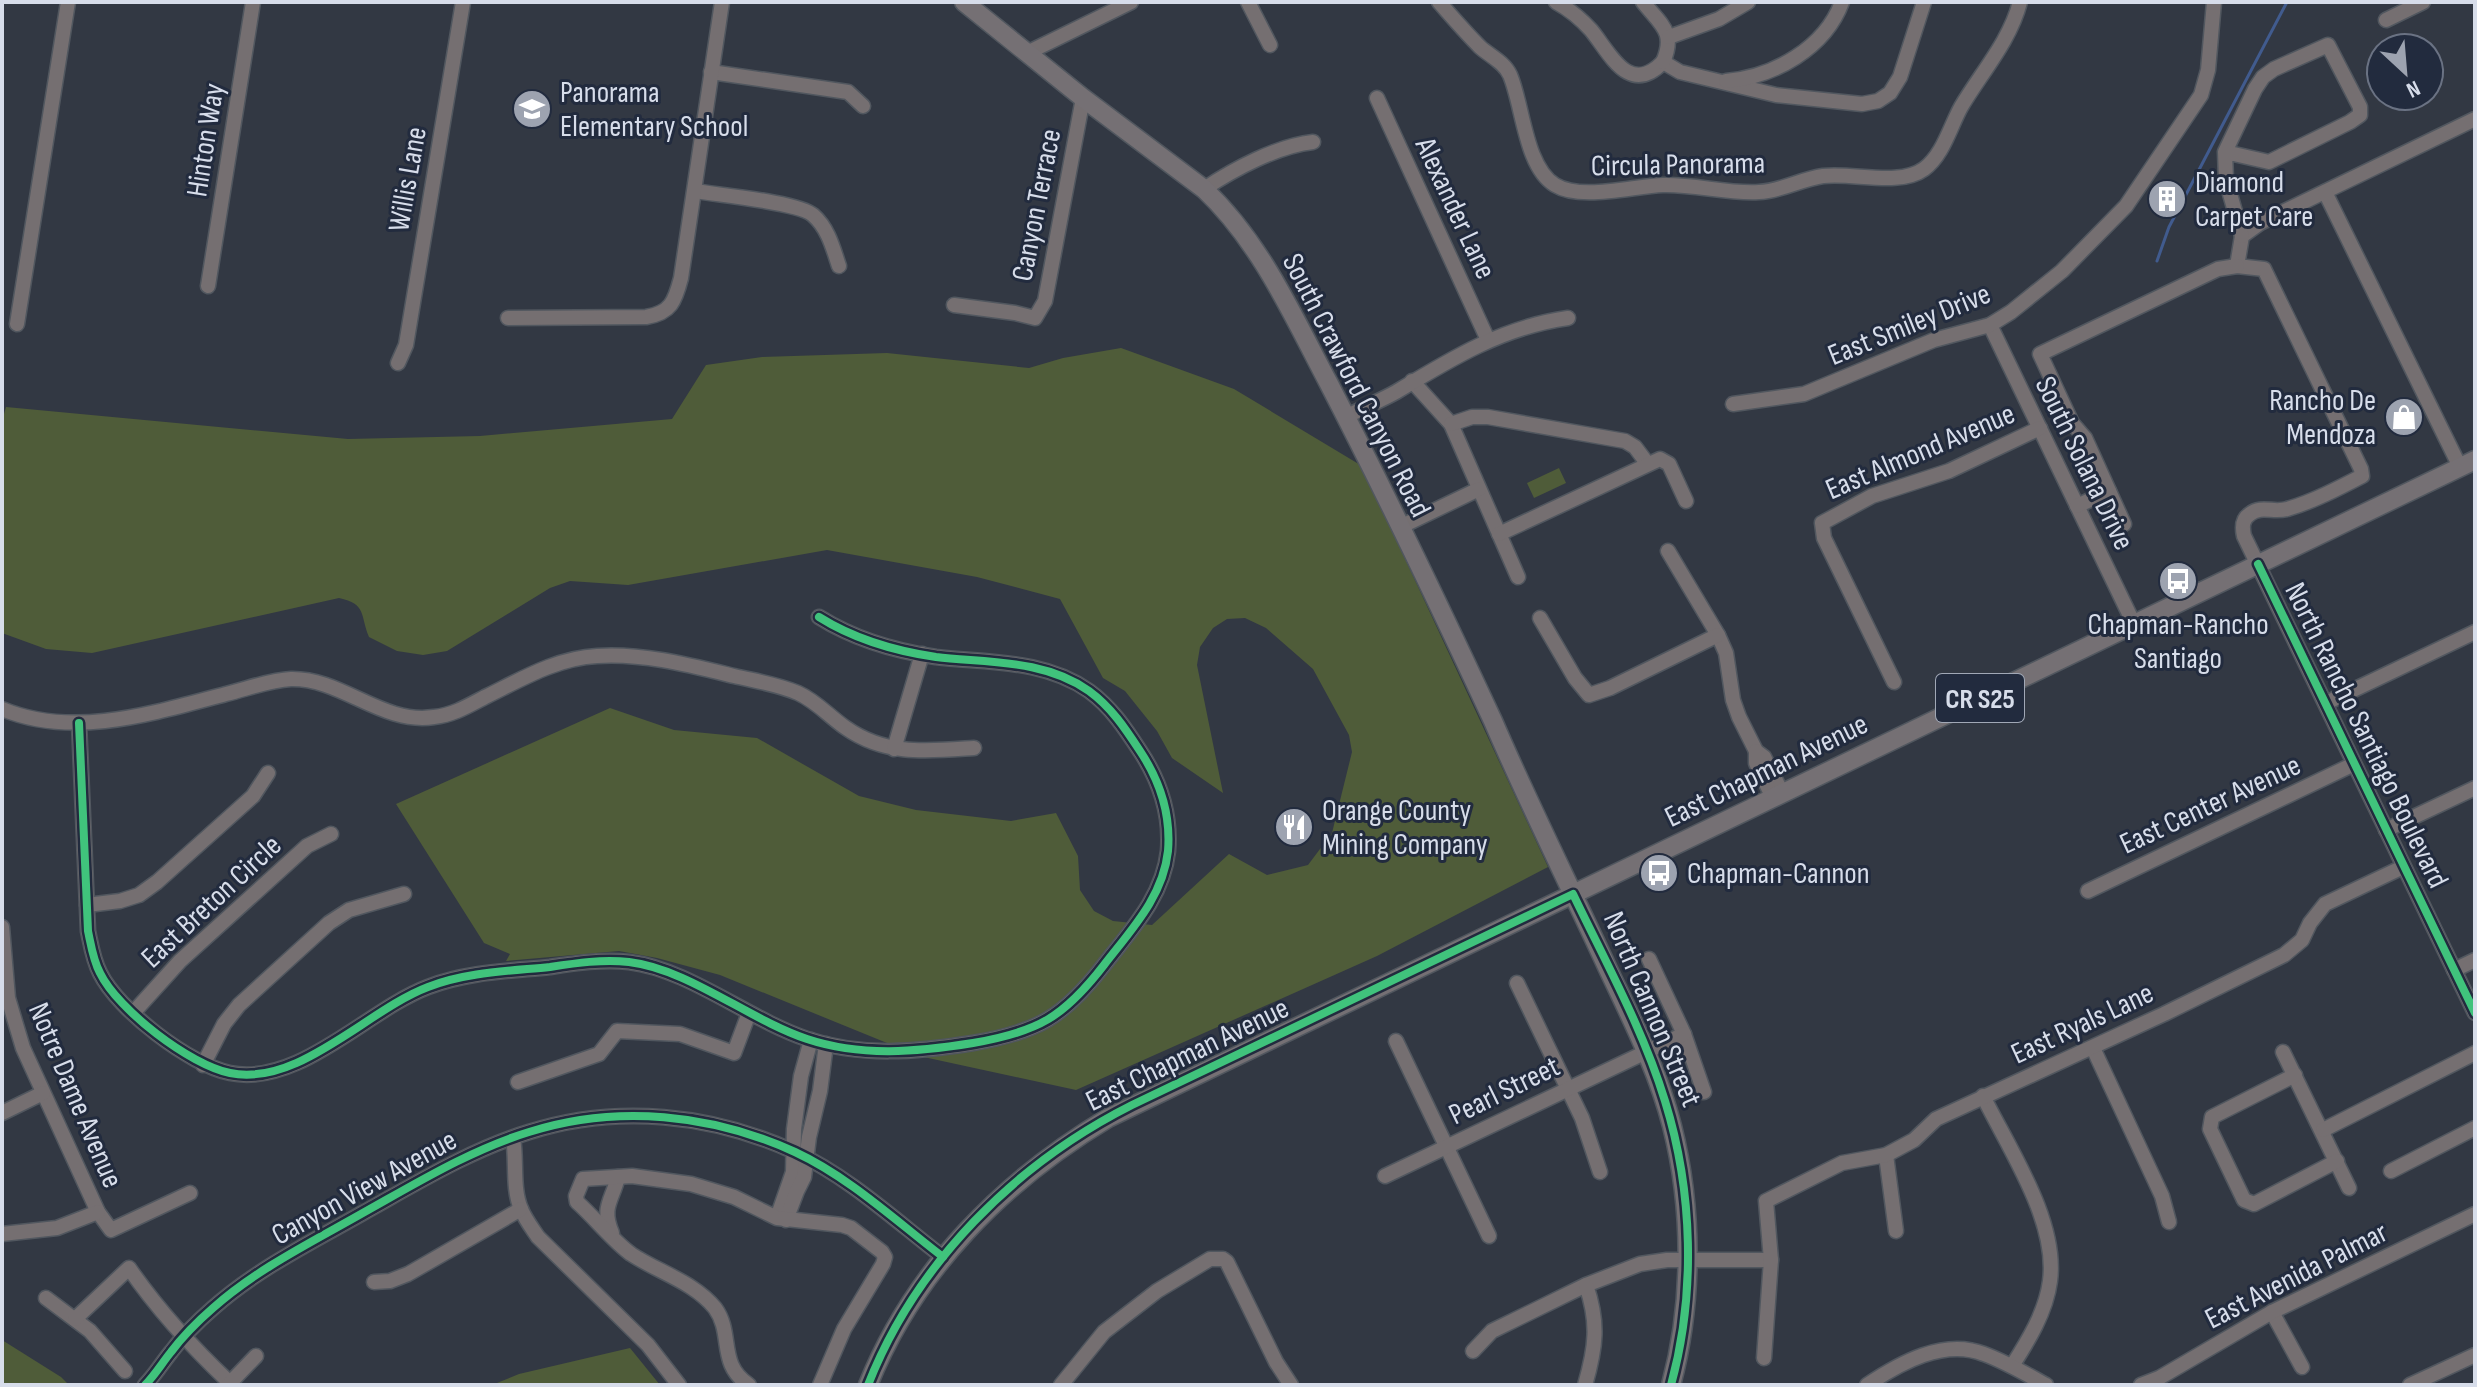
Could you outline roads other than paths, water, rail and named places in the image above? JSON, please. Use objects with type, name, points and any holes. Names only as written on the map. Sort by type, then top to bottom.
[{"type":"main road","name":"South Crawford Canyon Road","points":[[964,2],[1083,98],[1204,189],[1220,204],[1257,251],[1346,417],[1573,894]]},
{"type":"main road","name":"East Chapman Avenue","points":[[868,1385],[904,1313],[943,1257],[970,1226],[1051,1154],[1108,1118],[2468,464]]},
{"type":"main road","name":"North Cannon Street","points":[[1573,894],[1646,1051],[1664,1099],[1679,1156],[1686,1210],[1687,1259],[1684,1310],[1671,1385]]},
{"type":"street","points":[[17,324],[68,2]]},
{"type":"street","name":"Hinton Way","points":[[208,286],[253,2]]},
{"type":"street","name":"Willis Lane","points":[[398,363],[406,345],[463,2]]},
{"type":"street","points":[[508,318],[646,317],[659,314],[669,307],[681,278],[722,2]]},
{"type":"street","points":[[1027,53],[1131,2]]},
{"type":"street","points":[[1248,2],[1270,45]]},
{"type":"street","name":"Circula Panorama","points":[[1439,2],[1483,50],[1505,66],[1511,77],[1529,143],[1547,178],[1554,185],[1568,191],[1585,192],[1666,185],[1747,193],[1777,190],[1822,176],[1900,177],[1924,169],[1938,154],[1968,95],[2009,32],[2020,2]]},
{"type":"street","points":[[1556,2],[1590,29],[1619,68],[1627,73],[1640,74],[1652,71],[1663,62],[1670,44],[1669,37],[1643,2]]},
{"type":"street","points":[[1669,37],[1719,19],[1748,2]]},
{"type":"street","points":[[1721,81],[1753,78],[1783,64],[1818,39],[1831,25],[1842,2]]},
{"type":"street","points":[[1663,62],[1680,72],[1776,95],[1862,104],[1878,101],[1890,93],[1900,77],[1924,2]]},
{"type":"street","name":"East Smiley Drive","points":[[1733,404],[1804,394],[1934,340],[1990,325],[2062,271],[2126,206],[2201,95],[2208,70],[2214,2]]},
{"type":"street","points":[[2386,20],[2423,2]]},
{"type":"street","points":[[2124,524],[2085,438],[2072,423],[2040,354],[2218,269],[2237,266],[2242,236],[2226,180],[2225,152],[2263,77],[2328,45],[2360,107],[2360,115],[2269,162],[2225,152]]},
{"type":"street","points":[[711,72],[848,92],[863,106]]},
{"type":"street","name":"Canyon Terrace","points":[[954,305],[1035,318],[1045,301],[1083,98]]},
{"type":"street","name":"Alexander Lane","points":[[1377,98],[1488,340]]},
{"type":"street","points":[[2242,236],[2260,223],[2475,119]]},
{"type":"street","points":[[1204,189],[1274,152],[1295,144],[1313,142]]},
{"type":"street","points":[[695,191],[812,213],[829,237],[839,266]]},
{"type":"street","points":[[2325,192],[2468,464]]},
{"type":"street","name":"North Rancho Santiago Boulevard","points":[[2237,266],[2264,269],[2362,476],[2283,510],[2260,509],[2246,516],[2244,536],[2475,1013]]},
{"type":"street","points":[[1346,417],[1488,340],[1539,322],[1568,318]]},
{"type":"street","name":"South Solana Drive","points":[[1990,325],[2134,624]]},
{"type":"street","points":[[1412,381],[1451,424],[1518,577]]},
{"type":"street","points":[[1451,424],[1472,417],[1488,417],[1625,441],[1635,447],[1647,463]]},
{"type":"street","name":"East Almond Avenue","points":[[1894,682],[1824,538],[1822,523],[1872,496],[1949,471],[2040,428]]},
{"type":"street","points":[[1499,534],[1660,459],[1665,460],[1686,501]]},
{"type":"street","points":[[1400,527],[1479,489]]},
{"type":"street","points":[[2077,506],[2109,491]]},
{"type":"street","points":[[1668,551],[1718,635],[1726,653],[1733,700],[1756,751],[1764,757],[1778,796]]},
{"type":"street","points":[[79,723],[91,950],[99,972],[113,995],[191,1059],[203,1065],[255,1075],[287,1068],[411,994],[431,986],[476,975],[589,962],[632,962],[661,969],[811,1040],[880,1052],[914,1051],[1013,1035],[1040,1025],[1081,995],[1147,910],[1156,892],[1165,865],[1168,827],[1161,789],[1148,762],[1106,705],[1065,676],[1038,668],[922,654],[851,635],[819,617]]},
{"type":"street","points":[[1540,618],[1575,678],[1589,695],[1610,688],[1718,635]]},
{"type":"street","points":[[2326,703],[2475,632]]},
{"type":"street","points":[[894,749],[922,654]]},
{"type":"street","points":[[2,709],[33,720],[79,723],[142,715],[289,679],[318,682],[409,718],[431,718],[448,715],[552,666],[592,656],[617,655],[686,665],[782,687],[809,698],[862,738],[894,749],[921,752],[974,748]]},
{"type":"street","name":"East Center Avenue","points":[[2088,891],[2354,764]]},
{"type":"street","points":[[87,905],[139,895],[157,882],[253,796],[268,773]]},
{"type":"street","points":[[2386,830],[2475,788]]},
{"type":"street","name":"East Breton Circle","points":[[133,1013],[180,961],[260,888],[307,846],[331,834]]},
{"type":"street","name":"East Ryals Lane","points":[[1771,1260],[1766,1201],[1842,1163],[1886,1155],[1914,1140],[1936,1119],[2093,1048],[2284,955],[2302,940],[2310,923],[2325,904],[2403,867]]},
{"type":"street","points":[[203,1065],[224,1024],[239,1005],[329,923],[349,910],[404,894]]},
{"type":"street","name":"Notre Dame Avenue","points":[[2,927],[5,999],[23,1048],[98,1212],[111,1230],[190,1193]]},
{"type":"street","points":[[1649,959],[1684,1034],[1704,1092]]},
{"type":"street","points":[[2454,970],[2475,960]]},
{"type":"street","points":[[1517,983],[1582,1118],[1600,1172]]},
{"type":"street","points":[[518,1082],[599,1054],[617,1031],[680,1034],[734,1053],[749,1013]]},
{"type":"street","name":"Pearl Street","points":[[1385,1176],[1684,1034]]},
{"type":"street","points":[[782,1219],[804,1177],[794,1129],[801,1076],[811,1040]]},
{"type":"street","points":[[1396,1041],[1489,1236]]},
{"type":"street","points":[[800,1155],[809,1137],[820,1091],[826,1044]]},
{"type":"street","points":[[2093,1048],[2162,1196],[2169,1222]]},
{"type":"street","points":[[2283,1052],[2349,1188]]},
{"type":"street","points":[[2323,1130],[2475,1053]]},
{"type":"street","points":[[2295,1075],[2212,1117],[2210,1129],[2216,1144],[2244,1200],[2254,1204],[2337,1161]]},
{"type":"street","points":[[2,1113],[43,1093]]},
{"type":"street","points":[[1983,1096],[2035,1200],[2049,1245],[2050,1281],[2043,1306],[2031,1336],[2012,1366]]},
{"type":"street","name":"Canyon View Avenue","points":[[147,1384],[184,1336],[226,1297],[276,1261],[473,1154],[513,1138],[575,1121],[629,1116],[659,1117],[741,1131],[800,1155],[863,1195],[943,1257]]},
{"type":"street","points":[[2391,1171],[2475,1128]]},
{"type":"street","points":[[513,1138],[521,1209],[538,1237],[648,1345],[679,1385]]},
{"type":"street","points":[[1886,1155],[1896,1231]]},
{"type":"street","points":[[614,1237],[607,1220],[607,1205],[618,1177]]},
{"type":"street","points":[[749,1385],[730,1364],[722,1321],[712,1305],[681,1281],[628,1252],[577,1202],[576,1196],[583,1179],[656,1179],[712,1189],[782,1219],[851,1228],[874,1244],[885,1257],[844,1329],[820,1385]]},
{"type":"street","points":[[374,1282],[390,1281],[408,1274],[521,1209]]},
{"type":"street","points":[[2,1234],[57,1228],[98,1212]]},
{"type":"street","name":"East Avenida Palmar","points":[[2141,1385],[2159,1378],[2272,1312],[2475,1214]]},
{"type":"street","points":[[1061,1385],[1104,1332],[1157,1291],[1210,1259],[1227,1262],[1276,1362],[1291,1385]]},
{"type":"street","points":[[1473,1351],[1492,1331],[1586,1285],[1640,1264],[1687,1259],[1771,1260],[1764,1358]]},
{"type":"street","points":[[75,1319],[129,1268],[150,1298],[229,1384],[256,1356]]},
{"type":"street","points":[[1585,1385],[1596,1331],[1586,1285]]},
{"type":"street","points":[[46,1298],[103,1344],[125,1371]]},
{"type":"street","points":[[2272,1312],[2302,1367]]},
{"type":"street","points":[[1867,1385],[1917,1358],[1939,1351],[1962,1349],[1982,1352],[2046,1385]]},
{"type":"street","points":[[2410,1385],[2475,1355]]},
{"type":"waterway","points":[[2157,261],[2169,227],[2287,2]]},
{"type":"place","name":"Panorama Elementary School","points":[[532,109]]},
{"type":"place","name":"Diamond Carpet Care","points":[[2167,199]]},
{"type":"place","name":"Rancho De Mendoza","points":[[2404,417]]},
{"type":"place","name":"Chapman-Rancho Santiago","points":[[2178,581]]},
{"type":"place","name":"Orange County Mining Company","points":[[1294,827]]},
{"type":"place","name":"Chapman-Cannon","points":[[1659,873]]}]
